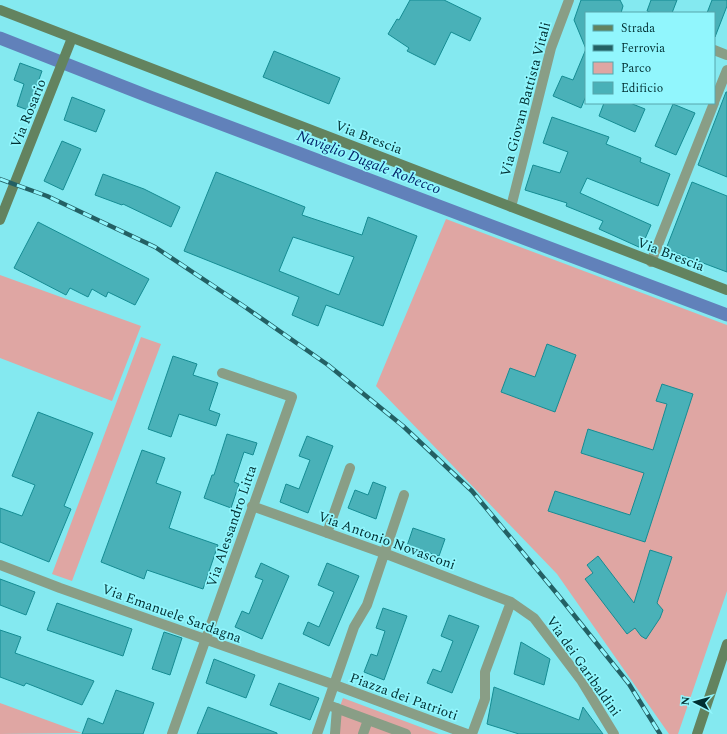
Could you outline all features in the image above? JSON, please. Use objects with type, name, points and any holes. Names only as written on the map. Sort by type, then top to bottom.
[{"type":"main road","name":"Via Brescia","points":[[0,10],[650,262],[727,290]]},
{"type":"main road","name":"Via Rosario","points":[[0,220],[72,38]]},
{"type":"main road","points":[[697,734],[727,644]]},
{"type":"street","name":"Via Giovan Battista Vitali","points":[[511,207],[551,48],[568,0]]},
{"type":"street","points":[[715,50],[727,55]]},
{"type":"street","points":[[715,100],[727,70]]},
{"type":"street","points":[[650,262],[714,104]]},
{"type":"street","name":"Via Alessandro Litta","points":[[172,734],[207,640],[252,506],[292,397],[222,373]]},
{"type":"street","points":[[327,533],[350,468]]},
{"type":"street","points":[[335,685],[354,627],[367,605],[404,495]]},
{"type":"street","name":"Via Antonio Novasconi","points":[[252,506],[511,602]]},
{"type":"street","name":"Via Emanuele Sardagna","points":[[0,565],[335,685]]},
{"type":"street","points":[[472,734],[485,699],[485,672],[511,602]]},
{"type":"street","name":"Via dei Garibaldini","points":[[511,602],[534,618],[581,680],[614,734]]},
{"type":"street","name":"Piazza dei Patrioti","points":[[317,734],[332,707],[335,685],[439,729],[467,734]]},
{"type":"street","points":[[334,734],[332,707],[406,734]]},
{"type":"street","points":[[363,734],[368,720]]},
{"type":"green space","points":[[446,219],[727,325],[727,591],[678,734],[669,734],[557,574],[376,386]]},
{"type":"green space","points":[[0,275],[141,326],[112,401],[0,358]]},
{"type":"green space","points":[[141,337],[161,344],[72,581],[52,574]]},
{"type":"green space","points":[[343,698],[439,734],[330,734]]},
{"type":"green space","points":[[0,703],[82,733],[0,734]]},
{"type":"building","points":[[410,0],[444,0],[481,18],[470,41],[451,32],[435,65],[407,51],[409,48],[388,34],[397,19],[399,20]]},
{"type":"building","points":[[581,0],[620,0],[623,6],[621,12],[585,12],[585,47],[574,20]]},
{"type":"building","points":[[651,0],[677,0],[672,12],[647,11]]},
{"type":"building","points":[[712,0],[727,0],[727,6],[715,37],[715,12],[707,12]]},
{"type":"building","points":[[274,51],[340,78],[329,104],[263,77]]},
{"type":"building","points":[[585,51],[585,98],[581,108],[553,96],[562,76],[573,80]]},
{"type":"building","points":[[20,63],[42,71],[28,110],[17,106],[24,84],[14,80]]},
{"type":"building","points":[[727,92],[727,177],[698,165]]},
{"type":"building","points":[[72,97],[105,110],[96,132],[64,120]]},
{"type":"building","points":[[604,104],[632,104],[645,109],[635,132],[599,116]]},
{"type":"building","points":[[673,104],[695,113],[676,155],[655,146]]},
{"type":"building","points":[[552,117],[609,137],[606,144],[641,158],[640,162],[670,174],[658,206],[587,178],[580,193],[651,225],[641,248],[599,229],[603,221],[566,206],[567,203],[525,190],[533,165],[560,173],[568,152],[543,143]]},
{"type":"building","points":[[62,141],[81,149],[63,190],[44,181]]},
{"type":"building","points":[[216,172],[305,207],[302,215],[362,235],[368,217],[417,236],[383,326],[326,305],[318,326],[292,315],[299,297],[184,251]],"holes":[[[293,237],[354,257],[339,295],[279,271]]]},
{"type":"building","points":[[103,174],[144,189],[180,207],[171,227],[123,204],[122,205],[95,195]]},
{"type":"building","points":[[692,182],[727,196],[727,272],[666,249]]},
{"type":"building","points":[[38,222],[149,279],[135,305],[108,292],[106,297],[92,289],[88,297],[70,288],[66,295],[14,268]]},
{"type":"building","points":[[547,344],[576,355],[555,412],[501,392],[510,368],[535,377]]},
{"type":"building","points":[[173,356],[197,364],[193,375],[218,383],[209,410],[220,414],[216,426],[179,414],[171,437],[148,429]]},
{"type":"building","points":[[662,384],[693,394],[645,542],[548,511],[555,491],[630,515],[644,473],[581,453],[588,429],[653,450],[667,404],[656,401]]},
{"type":"building","points":[[38,412],[93,433],[64,506],[71,509],[49,562],[0,542],[0,508],[22,516],[35,485],[12,476]]},
{"type":"building","points":[[227,434],[257,443],[253,455],[244,452],[234,482],[239,484],[231,508],[204,498],[212,475],[214,475]]},
{"type":"building","points":[[307,436],[333,446],[308,513],[280,502],[286,484],[299,489],[310,460],[299,456]]},
{"type":"building","points":[[142,450],[165,458],[156,483],[181,492],[169,528],[218,545],[203,589],[147,570],[144,579],[101,562]]},
{"type":"building","points":[[373,482],[386,487],[376,519],[348,508],[355,490],[368,495]]},
{"type":"building","points":[[413,528],[445,539],[439,556],[407,546]]},
{"type":"building","points":[[650,550],[672,557],[657,603],[663,610],[660,618],[646,639],[641,636],[635,628],[627,634],[585,579],[593,573],[587,565],[598,556],[634,603]]},
{"type":"building","points":[[261,563],[289,576],[262,639],[235,627],[242,611],[249,614],[263,580],[255,577]]},
{"type":"building","points":[[327,563],[359,576],[329,646],[303,634],[308,622],[319,627],[334,592],[318,585]]},
{"type":"building","points":[[0,579],[35,592],[26,615],[0,605]]},
{"type":"building","points":[[57,603],[132,629],[123,656],[47,630]]},
{"type":"building","points":[[383,608],[407,616],[384,680],[364,672],[371,654],[377,656],[385,631],[376,628]]},
{"type":"building","points":[[449,615],[479,626],[452,693],[427,683],[433,669],[441,672],[453,641],[441,636]]},
{"type":"building","points":[[0,630],[21,637],[15,653],[94,681],[82,705],[26,683],[24,686],[0,677]]},
{"type":"building","points":[[164,632],[182,638],[170,675],[152,669]]},
{"type":"building","points":[[521,642],[550,659],[544,685],[514,674]]},
{"type":"building","points":[[214,659],[255,675],[246,698],[206,683]]},
{"type":"building","points":[[279,683],[319,698],[310,720],[270,705]]},
{"type":"building","points":[[494,687],[579,720],[583,707],[603,734],[519,734],[487,724]]},
{"type":"building","points":[[116,690],[154,703],[143,734],[82,734],[88,718],[103,724]]},
{"type":"building","points":[[208,707],[277,733],[277,734],[197,734]]},
{"type":"waterway","name":"Naviglio Dugale Robecco","points":[[0,38],[150,97],[727,315]]},
{"type":"railway","points":[[0,179],[47,196],[155,247],[328,365],[403,426],[472,491],[629,684],[660,734]]}]
